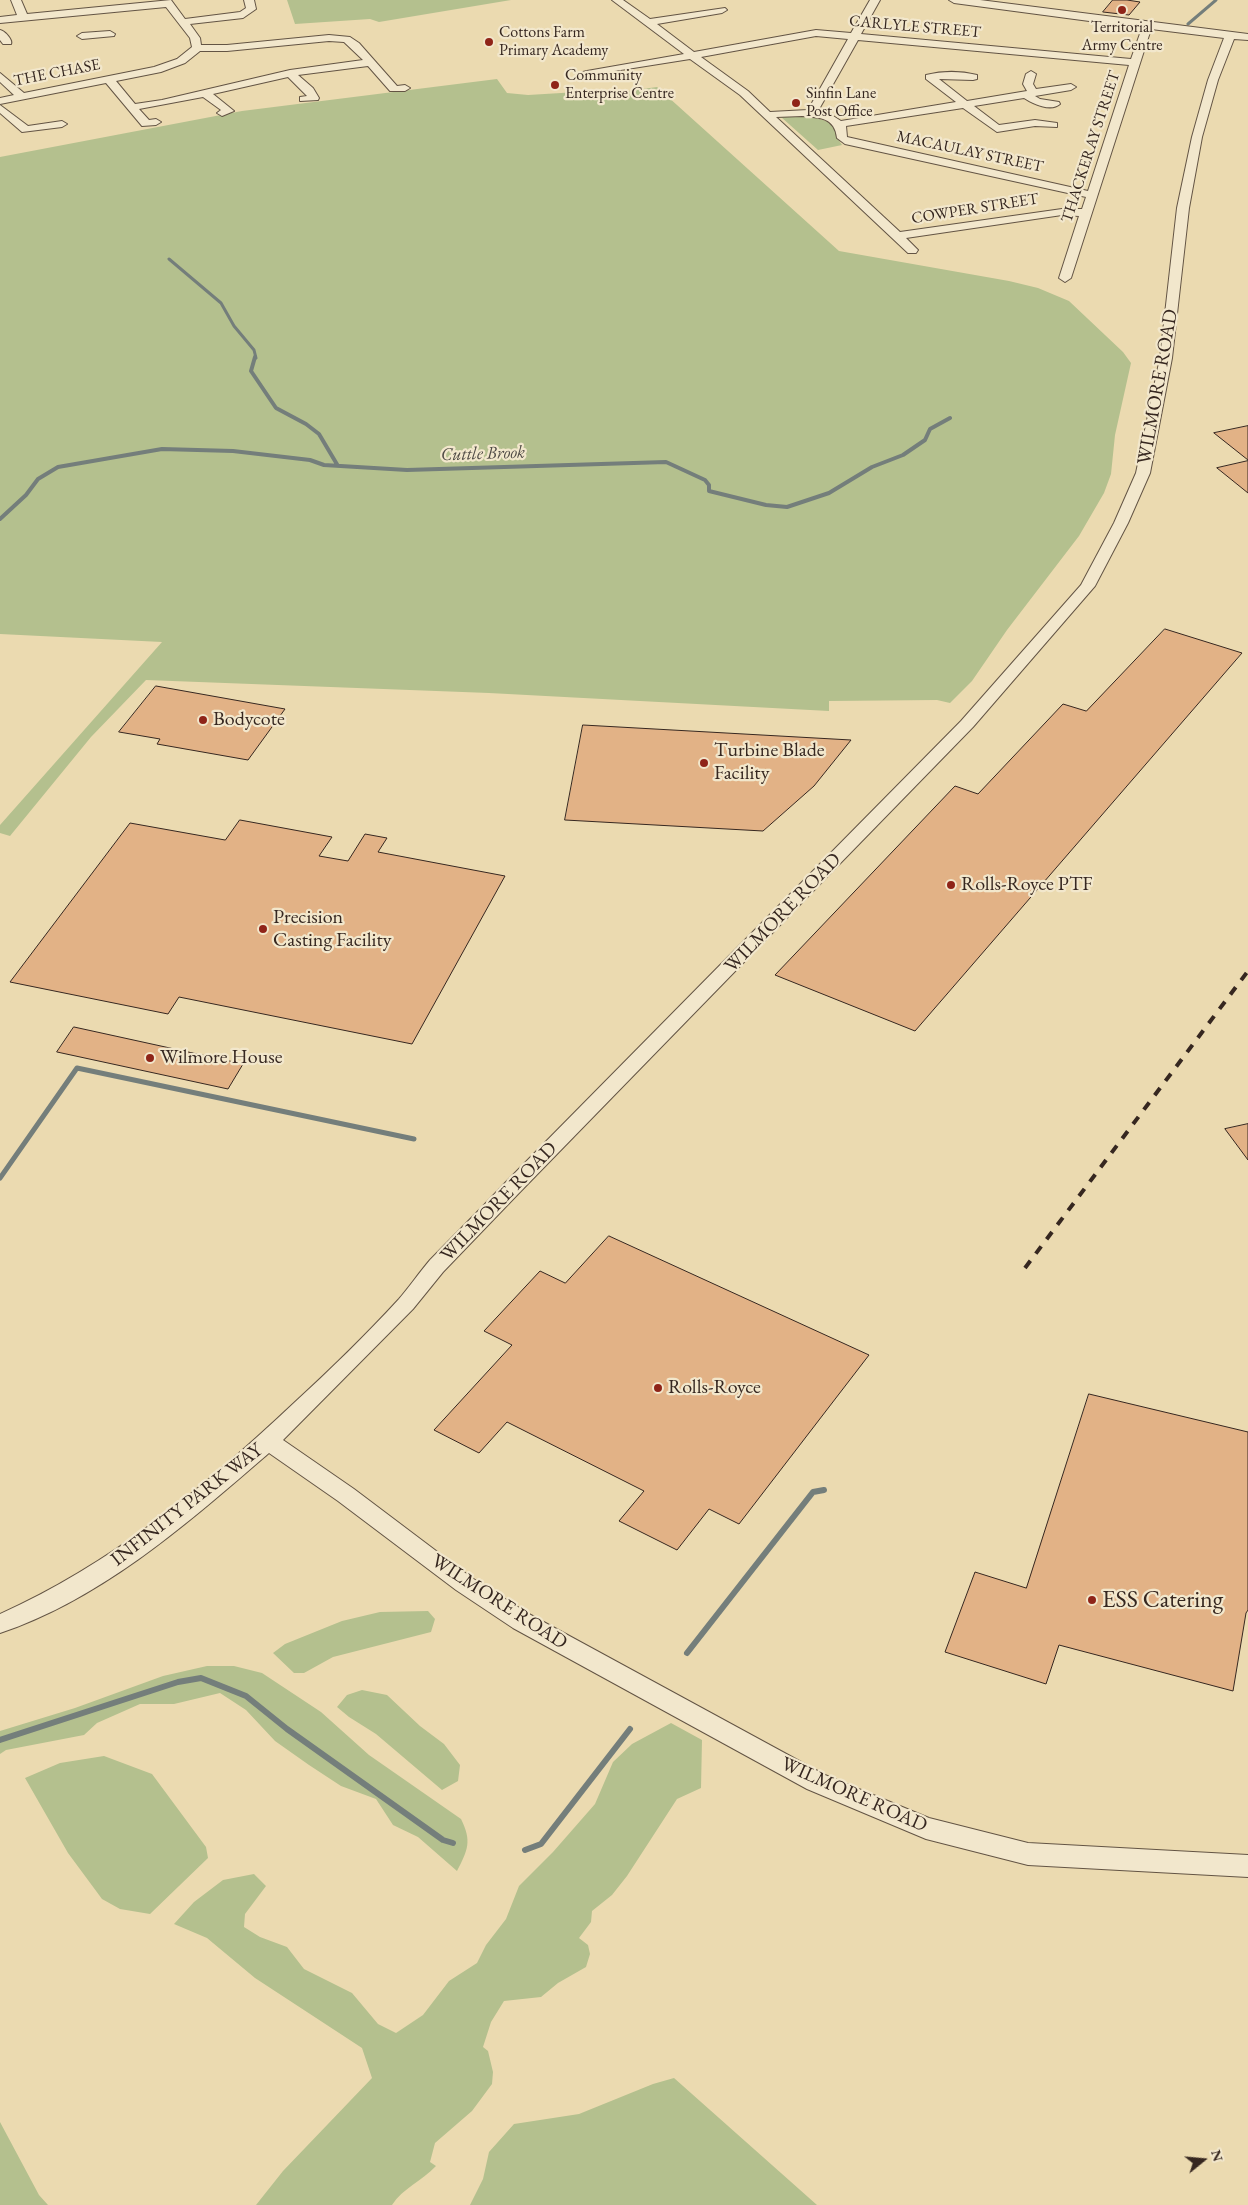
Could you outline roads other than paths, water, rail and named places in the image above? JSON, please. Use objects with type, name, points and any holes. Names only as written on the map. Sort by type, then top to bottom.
[{"type":"street","points":[[16,0],[22,17]]},
{"type":"street","points":[[182,22],[243,15],[251,9],[249,0]]},
{"type":"street","points":[[616,0],[693,55],[769,115],[912,250]]},
{"type":"street","points":[[811,113],[875,0]]},
{"type":"street","points":[[954,0],[1012,6],[1147,26],[1248,37]]},
{"type":"street","points":[[0,20],[22,17],[95,23],[167,2],[195,38],[197,48],[227,48],[329,38],[346,39],[372,62],[394,89],[405,88]]},
{"type":"street","points":[[647,23],[722,10]]},
{"type":"street","points":[[95,23],[110,34]]},
{"type":"street","points":[[82,36],[95,23]]},
{"type":"street","name":"THACKERAY STREET","points":[[1065,278],[1147,26]]},
{"type":"street","name":"CARLYLE STREET","points":[[693,55],[816,33],[1135,62]]},
{"type":"street","name":"WILMORE ROAD","points":[[1230,36],[1213,80],[1197,138],[1183,208],[1166,358],[1143,473],[1121,523],[1088,586],[967,724],[511,1189],[436,1267],[399,1311],[268,1441],[346,1495],[464,1584],[520,1621],[816,1782],[926,1828],[1028,1854],[1248,1866]]},
{"type":"street","name":"THE CHASE","points":[[0,101],[170,66],[192,54],[197,48]]},
{"type":"street","points":[[587,74],[693,55]]},
{"type":"street","points":[[134,107],[290,73],[372,62]]},
{"type":"street","points":[[2,72],[22,97]]},
{"type":"street","points":[[290,73],[309,90],[314,98],[304,99]]},
{"type":"street","points":[[1031,74],[1028,84],[1030,94],[1036,102],[1055,105]]},
{"type":"street","points":[[973,77],[949,75],[930,77],[997,129],[1035,123],[1052,125]]},
{"type":"street","points":[[114,79],[146,124],[156,122]]},
{"type":"street","points":[[841,124],[1071,87]]},
{"type":"street","points":[[205,93],[229,112],[222,113]]},
{"type":"street","points":[[0,108],[26,130],[62,124]]},
{"type":"street","points":[[769,115],[811,113],[831,118],[841,124],[844,130],[842,138]]},
{"type":"street","name":"MACAULAY STREET","points":[[842,138],[849,142],[1092,195]]},
{"type":"street","name":"COWPER STREET","points":[[899,236],[1062,212],[1087,212]]},
{"type":"street","name":"INFINITY PARK WAY","points":[[0,1624],[47,1603],[100,1573],[181,1515],[268,1441]]},
{"type":"waterway","name":"Cuttle Brook","points":[[1188,24],[1216,0]]},
{"type":"waterway","points":[[169,259],[221,303],[234,326],[254,350],[256,358]]},
{"type":"waterway","points":[[255,357],[251,371],[276,408],[306,424],[319,434],[338,466]]},
{"type":"waterway","name":"Cuttle Brook","points":[[338,466],[407,470],[666,462],[705,480],[709,485],[709,491],[766,505],[787,507],[829,493],[872,467],[903,455],[925,440],[930,429],[950,418]]},
{"type":"waterway","name":"Cuttle Brook","points":[[0,519],[26,495],[38,479],[58,467],[162,449],[233,451],[310,460],[324,465],[338,466]]},
{"type":"waterway","points":[[0,1178],[77,1068],[414,1139]]},
{"type":"waterway","points":[[687,1653],[813,1492],[824,1490]]},
{"type":"waterway","points":[[0,1740],[178,1682],[201,1678],[246,1696],[287,1729],[443,1840],[453,1843]]},
{"type":"waterway","points":[[525,1850],[541,1844],[630,1729]]},
{"type":"railway","points":[[1025,1268],[1248,971]]},
{"type":"place","name":"Territorial Army Centre","points":[[1122,10]]},
{"type":"place","name":"Cottons Farm Primary Academy","points":[[489,42]]},
{"type":"place","name":"Community Enterprise Centre","points":[[555,85]]},
{"type":"place","name":"Sinfin Lane Post Office","points":[[796,103]]},
{"type":"place","name":"Bodycote","points":[[203,720]]},
{"type":"place","name":"Turbine Blade Facility","points":[[704,763]]},
{"type":"place","name":"Rolls-Royce PTF","points":[[951,885]]},
{"type":"place","name":"Precision Casting Facility","points":[[263,929]]},
{"type":"place","name":"Wilmore House","points":[[150,1058]]},
{"type":"place","name":"Rolls-Royce","points":[[658,1388]]},
{"type":"place","name":"ESS Catering","points":[[1092,1600]]}]
